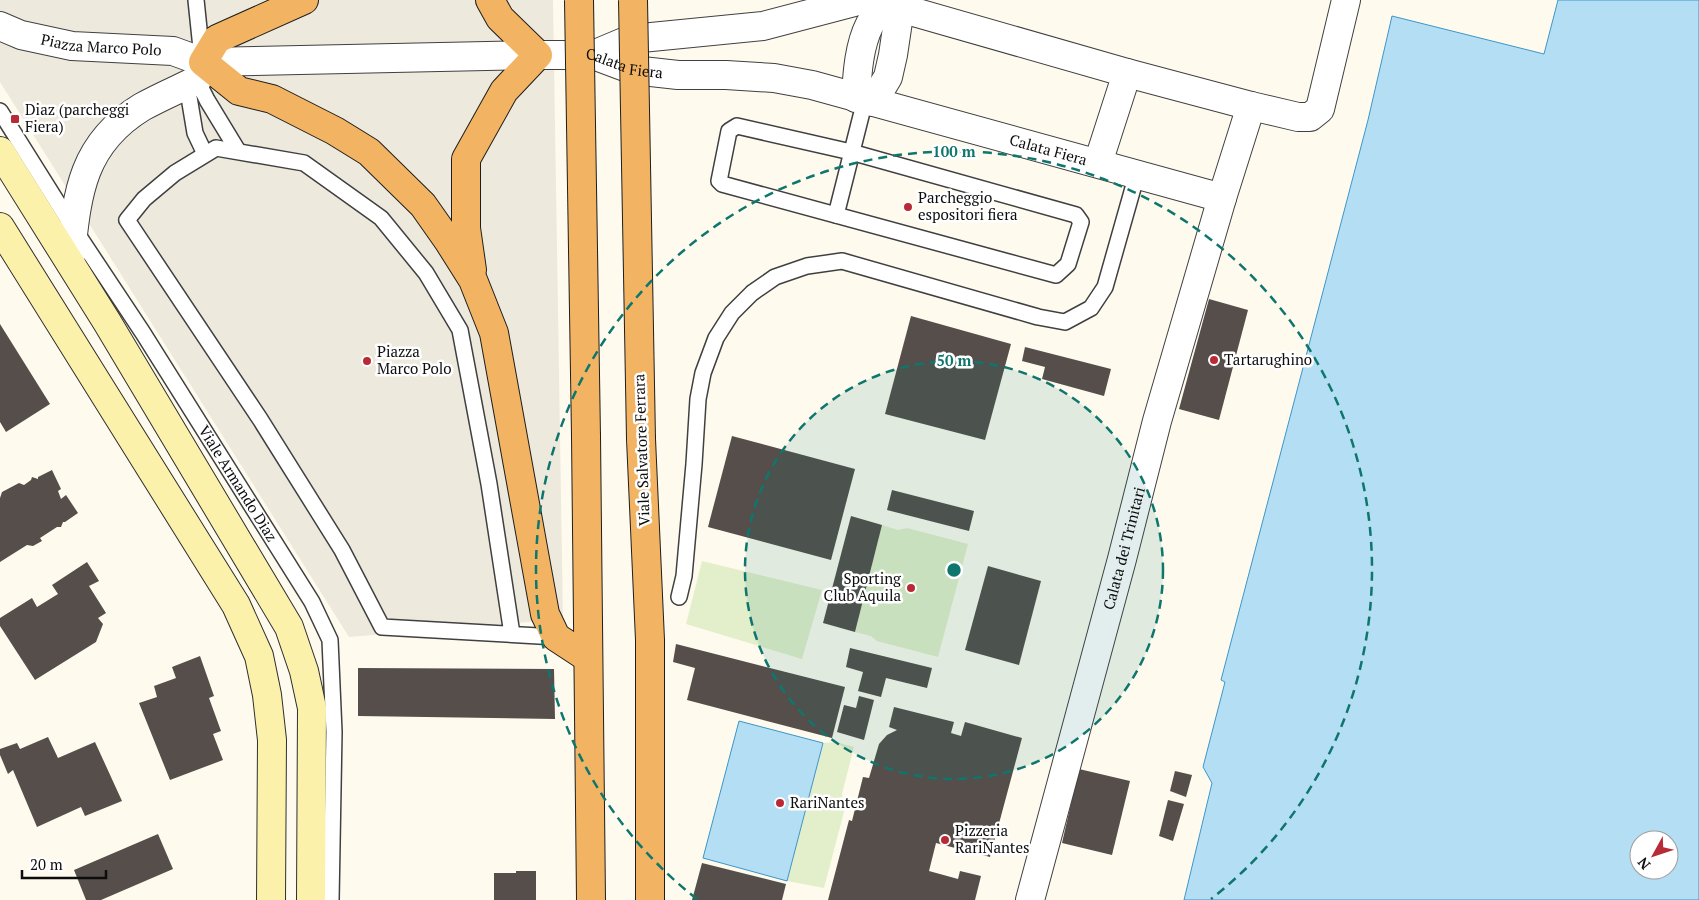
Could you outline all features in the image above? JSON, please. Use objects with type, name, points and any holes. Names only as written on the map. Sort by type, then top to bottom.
[{"type":"highway","points":[[304,0],[217,39],[196,76],[239,91],[272,99],[335,131],[369,152],[423,204],[449,242],[473,280],[494,333],[545,614],[556,637],[588,658]]},
{"type":"highway","points":[[473,280],[466,228],[466,159],[504,91],[538,55],[500,18],[490,0]]},
{"type":"highway","points":[[579,0],[591,900]]},
{"type":"highway","name":"Viale Salvatore Ferrara","points":[[633,0],[641,439],[650,640],[650,900]]},
{"type":"main road","name":"Viale Armando Diaz","points":[[0,151],[70,262],[289,627],[304,671],[312,708],[311,900]]},
{"type":"main road","points":[[0,227],[236,605],[259,656],[267,695],[272,740],[271,900]]},
{"type":"street","name":"Calata Fiera","points":[[593,55],[630,39],[763,26],[862,0],[893,6],[1127,73],[1251,106],[1298,117],[1310,117],[1320,110],[1346,0]]},
{"type":"street","points":[[865,100],[888,77],[893,55],[893,6]]},
{"type":"street","name":"Piazza Marco Polo","points":[[0,26],[21,35],[72,46],[173,51],[196,76]]},
{"type":"street","name":"Piazza Marco Polo","points":[[70,262],[76,205],[88,164],[110,132],[142,107],[196,76],[538,55],[593,55]]},
{"type":"street","name":"Calata Fiera","points":[[593,55],[633,70],[678,75],[774,78],[812,85],[1222,198]]},
{"type":"street","points":[[1098,163],[1127,73]]},
{"type":"street","points":[[1222,198],[1251,106]]},
{"type":"street","name":"Calata dei Trinitari","points":[[1030,900],[1122,559],[1157,421],[1222,198]]},
{"type":"lane","points":[[196,0],[195,133],[205,154]]},
{"type":"lane","points":[[196,76],[207,100],[238,151]]},
{"type":"lane","points":[[836,215],[865,100]]},
{"type":"lane","name":"Viale Armando Diaz","points":[[0,111],[307,593],[330,640],[334,732],[331,900]]},
{"type":"lane","points":[[737,126],[852,152],[1076,215],[1081,222],[1068,264],[1056,275],[722,184],[719,181],[729,131],[737,126]]},
{"type":"lane","points":[[512,634],[490,484],[460,330],[426,273],[381,218],[304,163],[216,148],[174,173],[144,199],[127,220],[264,426],[342,550],[382,628],[556,637]]},
{"type":"lane","points":[[679,597],[684,576],[698,399],[703,373],[716,338],[732,313],[752,292],[776,276],[807,266],[842,261],[1038,317],[1065,322],[1091,308],[1104,287],[1137,174]]},
{"type":"green space","name":"Sporting Club Aquila","points":[[882,525],[898,530],[907,528],[968,544],[938,657],[877,641],[871,636],[855,632]]},
{"type":"green space","points":[[702,561],[822,590],[802,659],[686,624]]},
{"type":"green space","name":"RariNantes","points":[[739,721],[823,743],[836,742],[854,747],[842,794],[844,812],[824,888],[787,881],[703,858]]},
{"type":"shaded area","name":"Piazza Marco Polo","points":[[0,0],[553,0],[563,619],[349,637],[0,82]]},
{"type":"water","points":[[1558,0],[1699,0],[1699,900],[1184,900],[1212,783],[1203,767],[1225,682],[1221,680],[1368,120],[1392,16],[1544,54]]},
{"type":"water","name":"RariNantes","points":[[739,721],[823,743],[787,881],[703,858]]},
{"type":"building","name":"Tartarughino","points":[[1209,299],[1248,310],[1219,420],[1179,409]]},
{"type":"building","points":[[911,316],[1011,344],[985,440],[885,414]]},
{"type":"building","points":[[0,324],[50,404],[6,432],[0,422]]},
{"type":"building","points":[[1025,347],[1111,369],[1104,396],[1042,379],[1045,367],[1022,361]]},
{"type":"building","points":[[732,436],[855,469],[831,560],[708,527]]},
{"type":"building","points":[[52,470],[61,489],[58,491],[61,499],[66,495],[78,513],[63,522],[61,527],[57,527],[40,538],[42,541],[33,546],[27,545],[0,562],[0,498],[2,492],[19,483],[24,485],[32,477],[38,479],[38,477]]},
{"type":"building","points":[[892,490],[974,511],[969,531],[887,510]]},
{"type":"building","points":[[851,516],[882,525],[855,632],[823,623]]},
{"type":"building","points":[[87,562],[99,581],[89,586],[106,613],[98,618],[103,624],[96,642],[35,680],[0,626],[0,618],[32,598],[37,607],[58,594],[52,585]]},
{"type":"building","points":[[988,566],[1041,581],[1019,665],[965,650]]},
{"type":"building","points":[[676,644],[845,687],[832,738],[687,700],[695,668],[673,662]]},
{"type":"building","points":[[850,648],[932,668],[927,688],[886,678],[881,697],[858,691],[863,672],[846,667]]},
{"type":"building","points":[[200,656],[214,696],[209,698],[221,731],[213,734],[223,760],[170,780],[139,703],[157,697],[154,686],[176,678],[172,667]]},
{"type":"building","points":[[358,668],[554,669],[555,719],[358,716]]},
{"type":"building","points":[[859,696],[874,700],[864,740],[837,732],[844,705],[856,708]]},
{"type":"building","points":[[894,707],[954,722],[951,733],[961,736],[965,722],[1022,738],[990,857],[936,843],[929,871],[958,879],[960,871],[981,876],[975,900],[828,900],[849,820],[852,821],[863,777],[869,778],[879,744],[887,735],[897,730],[889,727]]},
{"type":"building","points":[[48,737],[58,758],[95,742],[122,801],[85,816],[81,807],[37,827],[13,770],[8,774],[0,755],[0,749],[17,743],[20,749]]},
{"type":"building","points":[[1079,769],[1130,781],[1112,855],[1062,843]]},
{"type":"building","points":[[1175,771],[1192,775],[1186,797],[1170,791]]},
{"type":"building","points":[[1168,800],[1184,804],[1173,841],[1159,836]]},
{"type":"building","points":[[158,834],[173,869],[101,900],[86,900],[74,870]]},
{"type":"building","points":[[702,863],[786,884],[782,900],[692,900]]},
{"type":"building","points":[[516,871],[536,871],[536,900],[494,900],[494,873],[516,873]]},
{"type":"place","name":"Diaz (parcheggi Fiera)","points":[[15,119]]},
{"type":"place","name":"Parcheggio espositori fiera","points":[[908,207]]},
{"type":"place","name":"Tartarughino","points":[[1214,360]]},
{"type":"place","name":"Piazza Marco Polo","points":[[367,361]]},
{"type":"place","name":"Sporting Club Aquila","points":[[911,588]]},
{"type":"place","name":"RariNantes","points":[[780,803]]},
{"type":"place","name":"Pizzeria RariNantes","points":[[945,840]]}]
